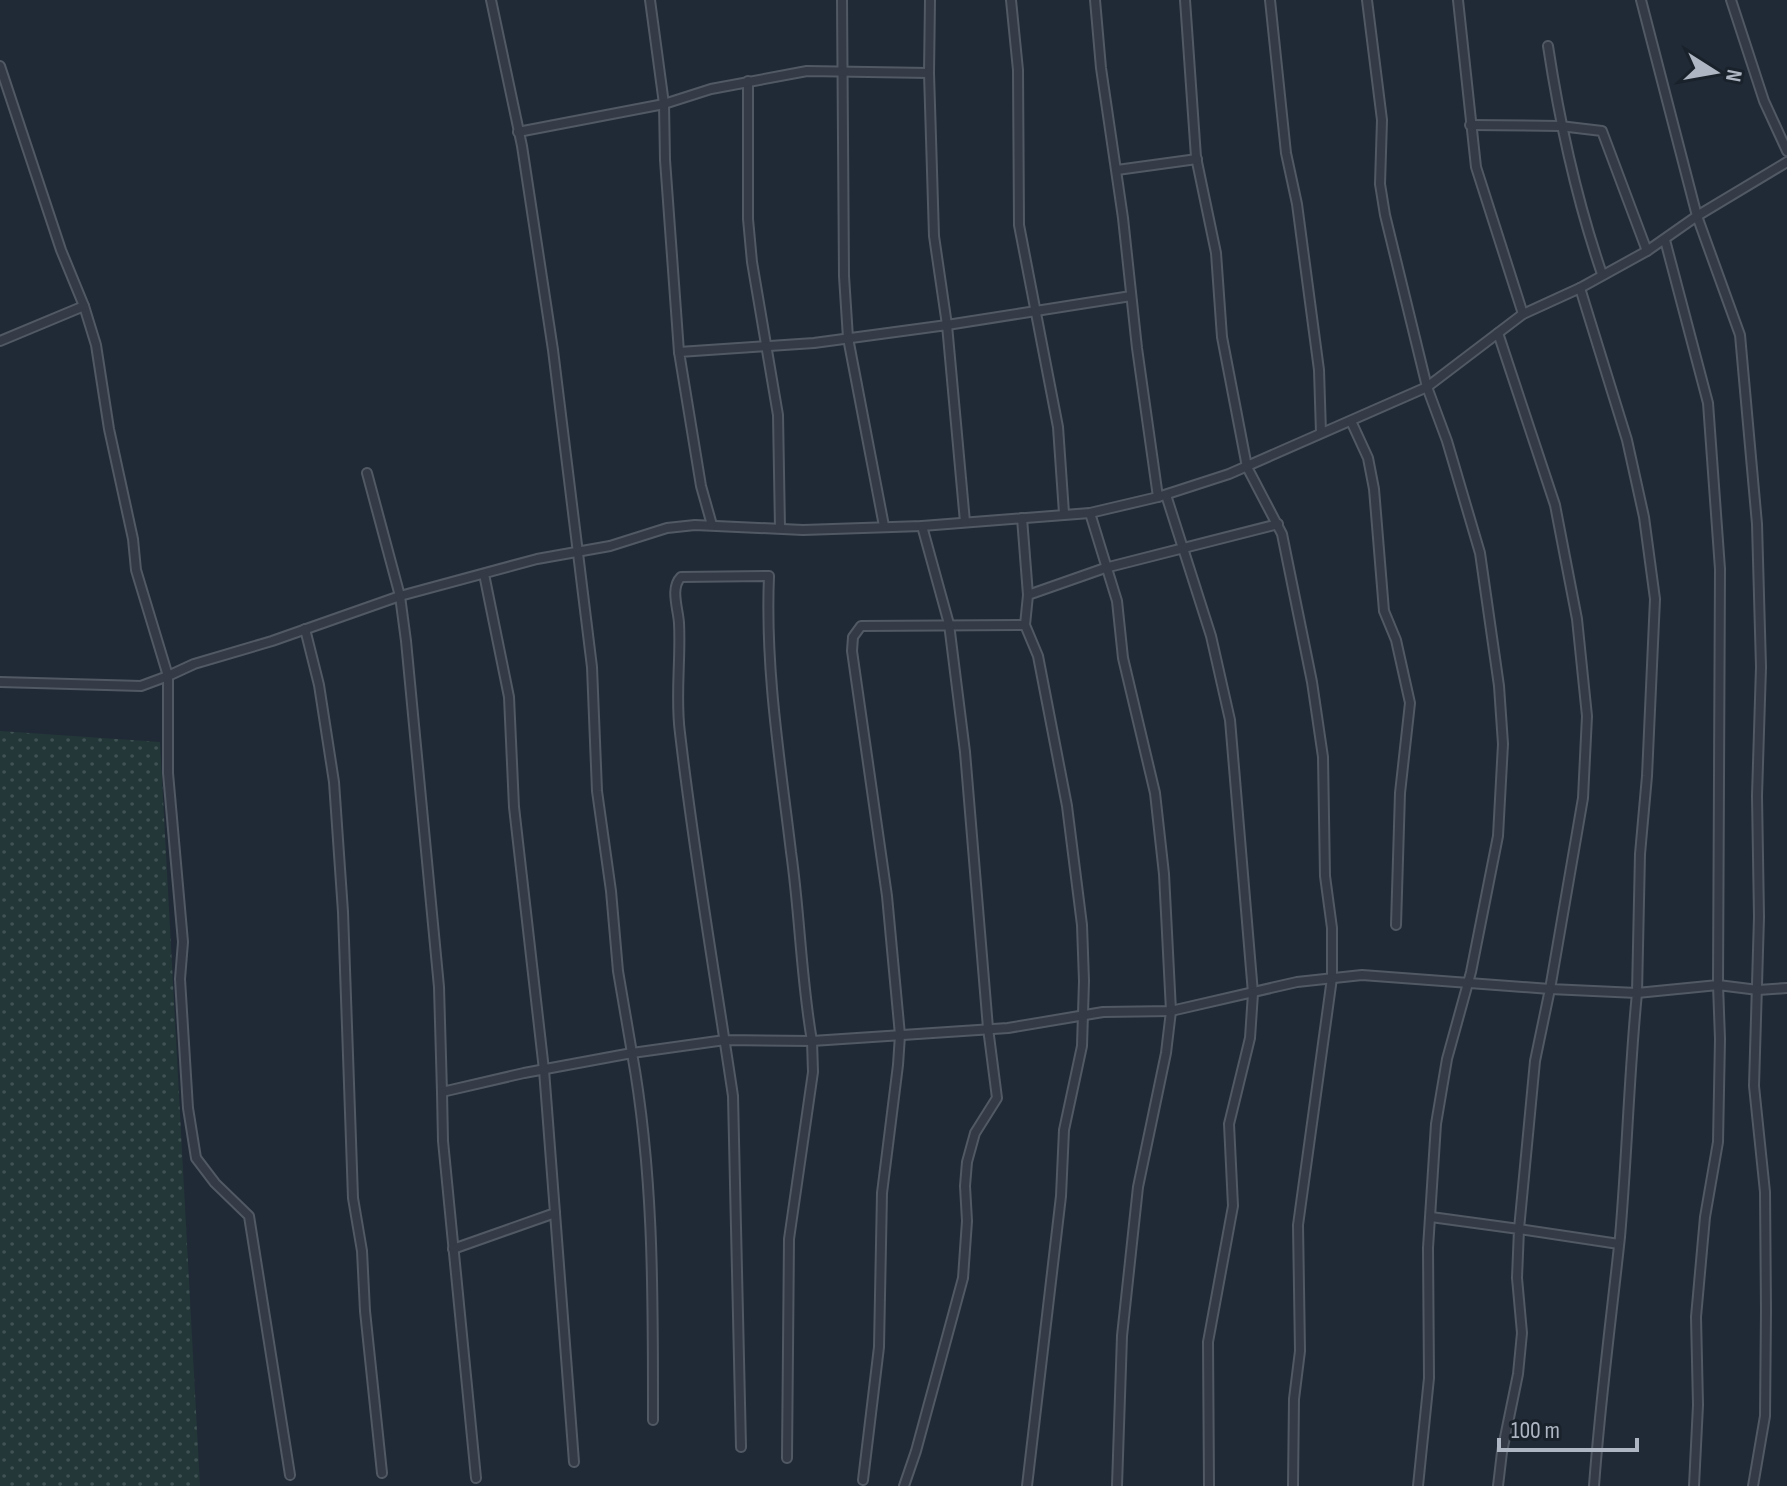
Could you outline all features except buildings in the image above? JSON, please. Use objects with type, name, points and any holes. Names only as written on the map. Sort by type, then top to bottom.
[{"type":"street","points":[[491,0],[518,132],[553,350],[592,667],[597,791],[618,971],[643,1119],[651,1210],[653,1420]]},
{"type":"street","points":[[650,0],[664,104],[679,352],[701,486],[712,525]]},
{"type":"street","points":[[842,0],[844,276],[848,338],[884,526]]},
{"type":"street","points":[[930,0],[934,236],[947,325],[965,522]]},
{"type":"street","points":[[1011,0],[1018,70],[1019,225],[1058,427],[1064,513]]},
{"type":"street","points":[[1095,0],[1131,296],[1162,496],[1211,636],[1230,720],[1253,993],[1250,1038],[1229,1124],[1233,1206],[1208,1342],[1209,1486]]},
{"type":"street","points":[[1185,0],[1197,159],[1216,253],[1222,337],[1247,467],[1278,524],[1321,735],[1332,978],[1298,1225],[1300,1351],[1294,1399],[1293,1486]]},
{"type":"street","points":[[1270,0],[1286,153],[1297,204],[1319,370],[1321,433]]},
{"type":"street","points":[[1367,0],[1382,120],[1382,199],[1427,387],[1447,441],[1480,553],[1499,686],[1503,744],[1498,836],[1468,982],[1447,1059],[1436,1124],[1428,1248],[1429,1378],[1418,1486]]},
{"type":"street","points":[[1458,0],[1476,167],[1523,314]]},
{"type":"street","points":[[1641,0],[1697,216],[1740,335],[1757,524],[1761,667],[1754,1086],[1765,1192],[1766,1310],[1765,1416],[1753,1486]]},
{"type":"street","points":[[1731,0],[1764,101],[1787,151]]},
{"type":"street","points":[[1548,46],[1560,126],[1581,214],[1602,274]]},
{"type":"street","points":[[0,66],[96,345],[109,429],[129,514],[136,570],[168,676],[168,773],[183,942],[180,979],[188,1108],[196,1158],[215,1183],[249,1216],[290,1475]]},
{"type":"street","points":[[518,132],[664,104],[748,81],[807,71],[929,73]]},
{"type":"street","points":[[748,81],[748,219],[765,347],[778,415],[780,528]]},
{"type":"street","points":[[1470,125],[1560,126],[1602,131],[1647,251]]},
{"type":"street","points":[[1117,170],[1197,159]]},
{"type":"street","points":[[0,682],[141,686],[194,664],[400,596],[610,546],[667,528],[712,525],[780,528],[922,526],[1090,513],[1162,496],[1247,467],[1427,387],[1523,314],[1580,288],[1647,251],[1697,216],[1787,162]]},
{"type":"street","points":[[1665,240],[1708,403],[1720,569],[1718,1142],[1705,1217],[1696,1317],[1698,1405],[1694,1486]]},
{"type":"street","points":[[1580,288],[1627,440],[1644,517],[1655,599],[1647,776],[1640,854],[1637,993],[1628,1082],[1619,1244],[1594,1486]]},
{"type":"street","points":[[679,352],[848,338],[1131,296]]},
{"type":"street","points":[[0,341],[84,306]]},
{"type":"street","points":[[1498,333],[1555,505],[1577,619],[1587,716],[1583,798],[1535,1061],[1519,1229],[1517,1278],[1522,1333],[1518,1374],[1498,1486]]},
{"type":"street","points":[[1351,421],[1368,458],[1374,489],[1384,611],[1396,640],[1410,703],[1400,793],[1396,925]]},
{"type":"street","points":[[367,473],[400,596],[416,720],[439,987],[443,1141],[476,1478]]},
{"type":"street","points":[[1090,513],[1117,601],[1123,658],[1155,793],[1164,874],[1171,1011],[1166,1053],[1137,1202],[1122,1336],[1117,1486]]},
{"type":"street","points":[[1022,518],[1028,595],[1025,625],[1038,656],[1067,806],[1082,925],[1082,1046],[1064,1130],[1061,1196],[1027,1486]]},
{"type":"street","points":[[1028,595],[1105,568],[1278,524]]},
{"type":"street","points":[[904,1486],[963,1278],[967,1162],[975,1133],[997,1101],[965,752],[949,624],[922,526]]},
{"type":"street","points":[[484,574],[509,697],[514,807],[544,1070],[574,1462]]},
{"type":"street","points":[[741,1447],[733,1096],[679,732],[679,624],[675,590],[681,577],[769,576],[767,618],[775,738],[792,853],[813,1072],[789,1239],[787,1458]]},
{"type":"street","points":[[863,1480],[879,1347],[882,1193],[900,1035],[887,896],[852,651],[853,637],[861,626],[1025,625]]},
{"type":"street","points":[[305,629],[319,685],[334,782],[343,912],[353,1198],[362,1251],[382,1473]]},
{"type":"street","points":[[442,1092],[632,1053],[725,1040],[812,1041],[1008,1028],[1082,1015],[1171,1011],[1297,982],[1362,975],[1637,993],[1718,985],[1758,990],[1787,988]]},
{"type":"street","points":[[453,1249],[555,1213]]},
{"type":"street","points":[[1431,1217],[1619,1244]]},
{"type":"green space","points":[[0,731],[160,742],[200,1486],[0,1486]]}]
